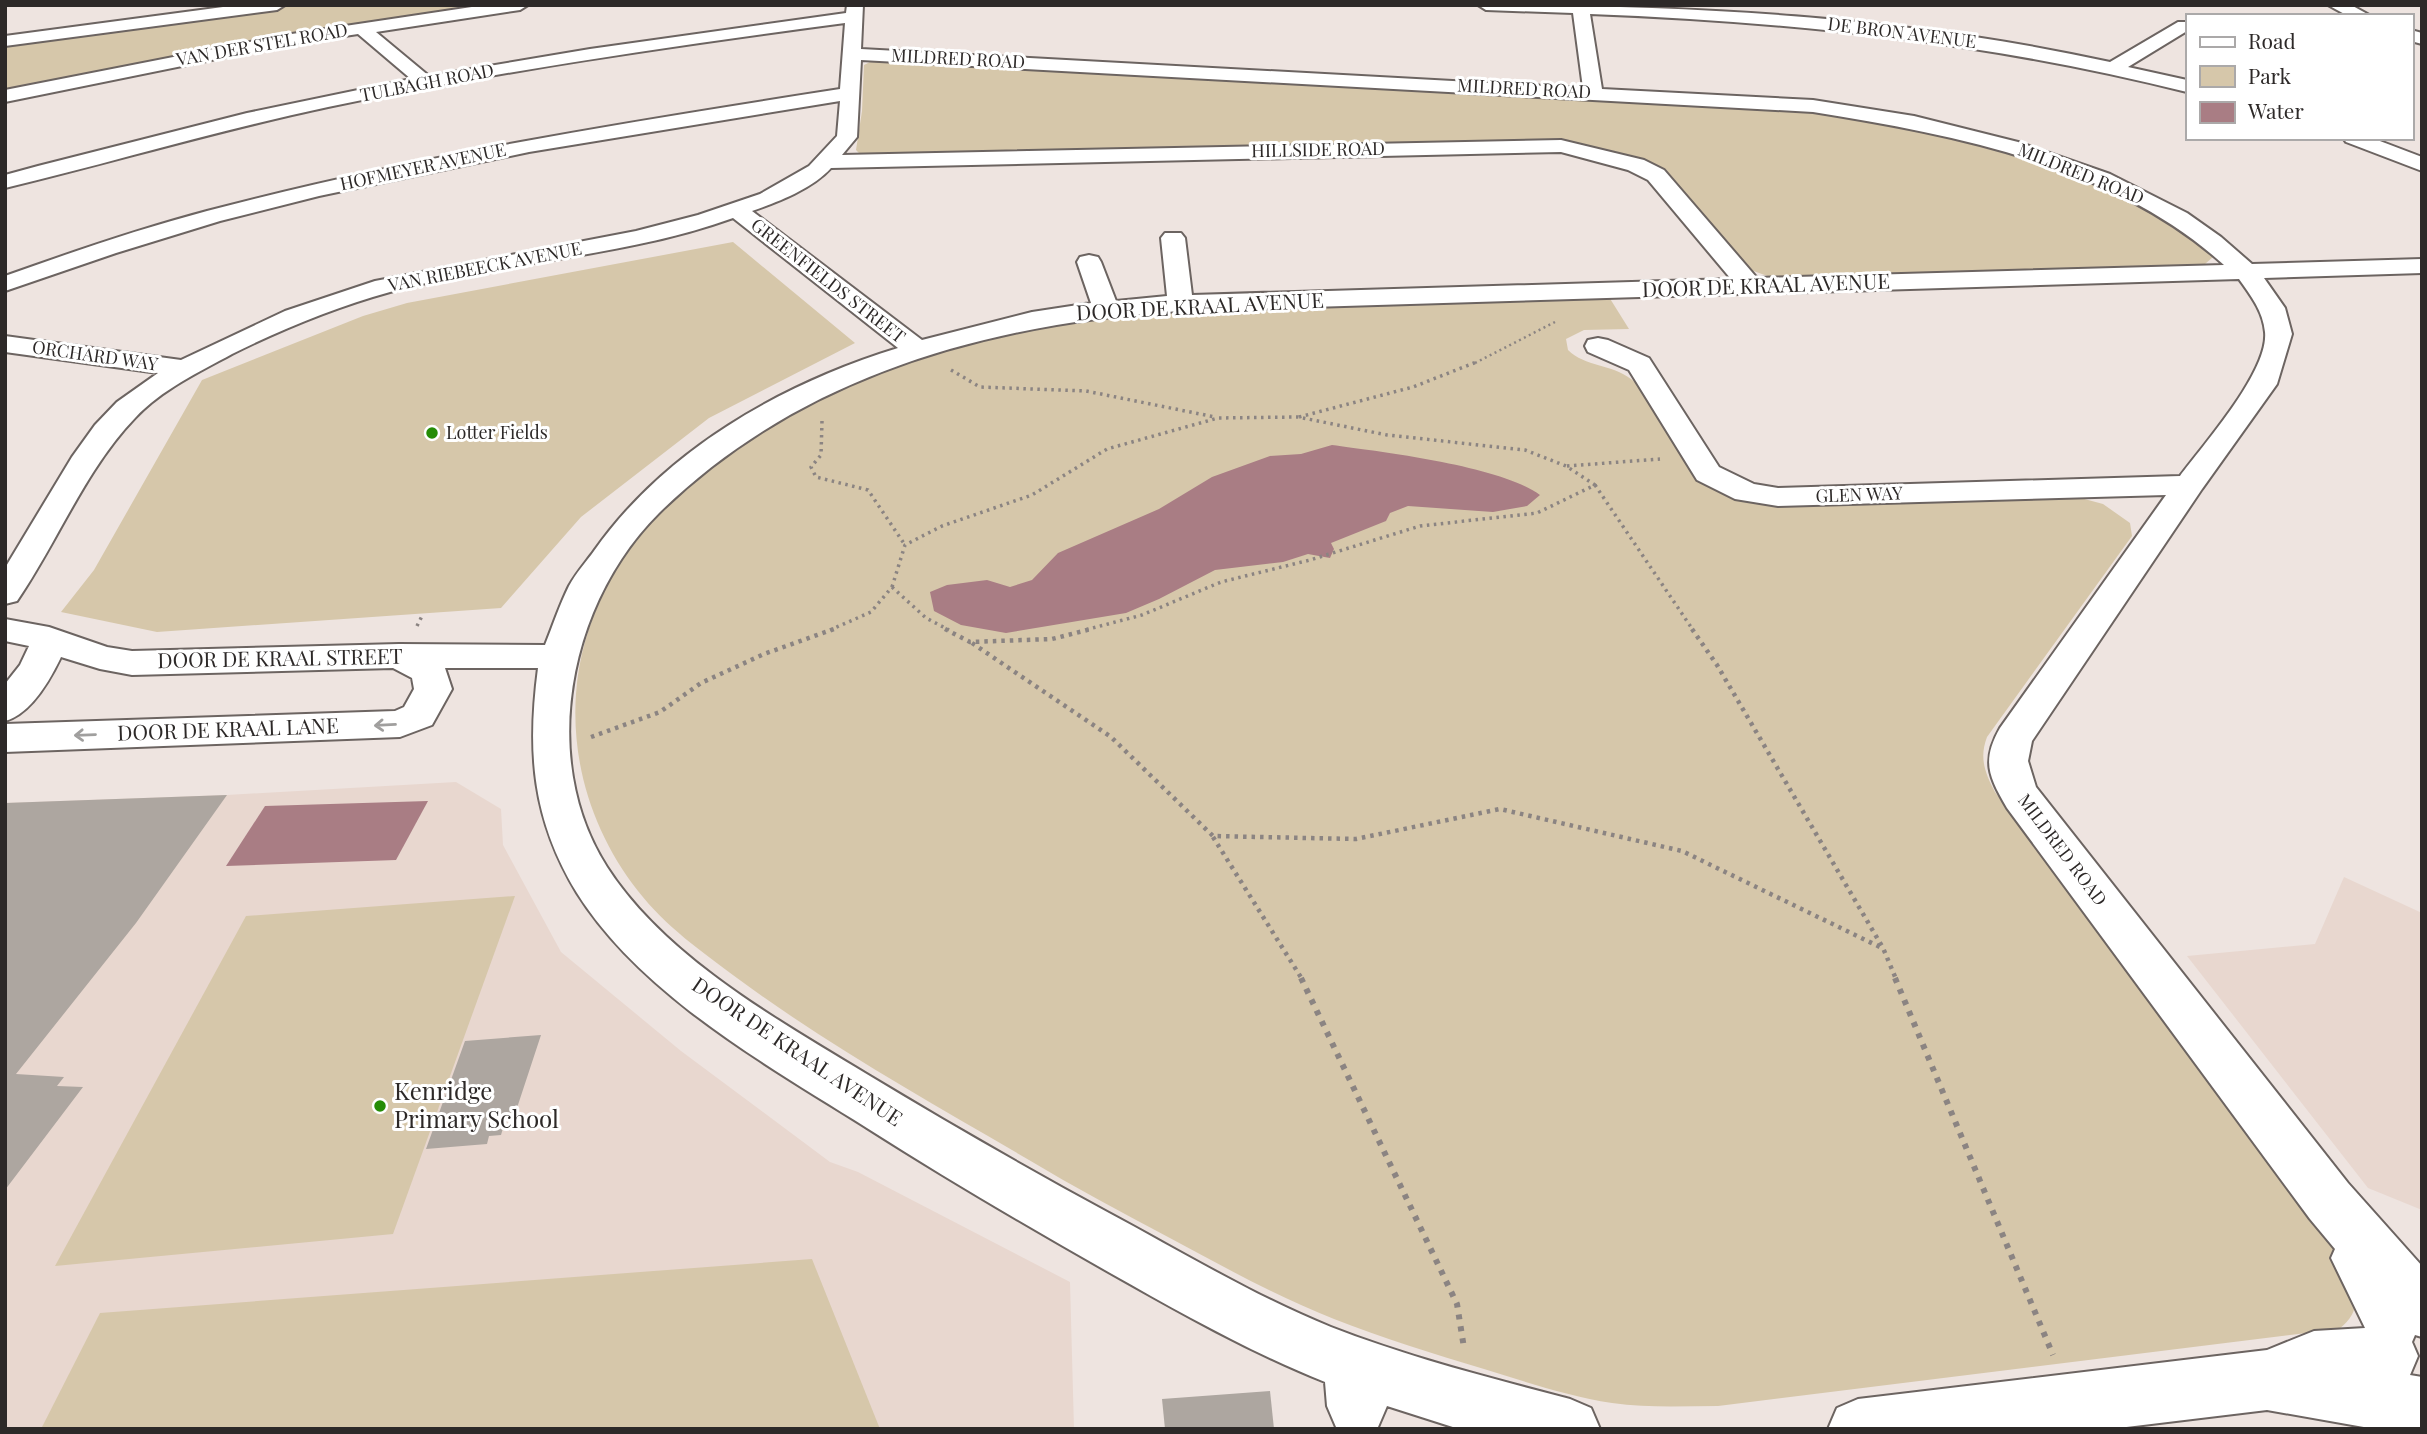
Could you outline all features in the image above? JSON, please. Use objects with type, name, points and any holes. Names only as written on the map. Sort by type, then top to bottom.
[{"type":"street","points":[[5,41],[277,5]]},
{"type":"street","name":"VAN DER STEL ROAD","points":[[5,96],[211,53],[520,5]]},
{"type":"street","name":"DE BRON AVENUE","points":[[1486,5],[1581,7],[1854,26],[1981,43],[2113,68],[2186,86]]},
{"type":"street","points":[[2336,5],[2358,14]]},
{"type":"street","points":[[1581,7],[1593,93]]},
{"type":"street","name":"VAN RIEBEECK AVENUE","points":[[5,593],[41,541],[82,464],[98,441],[132,404],[185,369],[271,326],[384,286],[470,267],[615,242],[739,212],[803,180],[829,162],[847,137],[855,11]]},
{"type":"street","name":"TULBAGH ROAD","points":[[5,182],[268,114],[425,82],[855,11]]},
{"type":"street","points":[[2113,68],[2184,26]]},
{"type":"street","points":[[361,28],[425,82]]},
{"type":"street","name":"MILDRED ROAD","points":[[853,54],[1813,106],[1914,122],[1979,137],[2073,167],[2143,198],[2200,232],[2248,272],[2272,308],[2279,334],[2263,384],[2189,485],[2014,738],[2007,758],[2008,770],[2021,797],[2329,1201],[2406,1325],[2397,1374],[2422,1402]]},
{"type":"street","name":"HOFMEYER AVENUE","points":[[5,284],[172,228],[379,174],[543,142],[851,93]]},
{"type":"street","points":[[2358,140],[2422,165]]},
{"type":"street","name":"HILLSIDE ROAD","points":[[829,162],[1561,146],[1636,165],[1656,175],[1749,286]]},
{"type":"street","name":"GREENFIELDS STREET","points":[[739,212],[917,350]]},
{"type":"street","points":[[1173,238],[1180,303]]},
{"type":"street","points":[[1089,262],[1106,309]]},
{"type":"street","name":"DOOR DE KRAAL AVENUE","points":[[1570,1429],[1473,1404],[1354,1385],[1222,1305],[983,1173],[804,1062],[697,988],[632,930],[576,853],[562,819],[550,747],[559,656],[579,605],[598,567],[622,530],[645,504],[681,472],[718,445],[763,416],[809,394],[917,350],[1017,323],[1106,309],[1180,303],[2422,266]]},
{"type":"street","name":"ORCHARD WAY","points":[[5,344],[185,369]]},
{"type":"street","name":"GLEN WAY","points":[[1598,346],[1639,364],[1695,456],[1708,473],[1731,486],[1778,497],[2189,485]]},
{"type":"street","name":"DOOR DE KRAAL STREET","points":[[5,630],[49,638],[105,660],[132,663],[400,656],[559,656]]},
{"type":"street","points":[[5,708],[36,673],[46,656],[49,638]]},
{"type":"street","points":[[36,673],[85,651]]},
{"type":"street","points":[[400,656],[425,668],[429,672],[433,689],[452,679],[512,658]]},
{"type":"street","name":"DOOR DE KRAAL LANE","points":[[5,738],[400,724],[418,716],[433,689]]},
{"type":"street","points":[[1858,1429],[1997,1421],[2074,1403],[2267,1380],[2406,1325]]},
{"type":"street","points":[[2267,1380],[2422,1407]]},
{"type":"path","points":[[1298,417],[1413,387],[1482,360],[1609,291]]},
{"type":"path","points":[[917,350],[980,387],[1086,391],[1218,418],[1298,417],[1387,435],[1525,450],[1566,466],[1595,485],[1717,665],[1883,948],[2074,1403]]},
{"type":"path","points":[[809,394],[830,414],[821,422],[821,455],[811,467],[816,477],[868,489],[905,545]]},
{"type":"path","points":[[580,740],[660,712],[701,683],[764,654],[820,635],[871,612],[892,587],[905,545],[942,526],[1032,495],[1107,449],[1218,418]]},
{"type":"path","points":[[1566,466],[1695,456]]},
{"type":"path","points":[[970,642],[1052,639],[1142,615],[1221,582],[1310,561],[1420,526],[1537,513],[1595,485]]},
{"type":"path","points":[[892,587],[926,618],[970,642],[1111,737],[1213,836],[1299,974],[1457,1304],[1473,1404]]},
{"type":"path","points":[[1213,836],[1356,838],[1423,827],[1500,808],[1682,851],[1883,948]]},
{"type":"shaded area","name":"Kenridge Primary School","points":[[456,782],[501,809],[503,845],[561,952],[681,1051],[830,1162],[858,1172],[1070,1282],[1074,1429],[5,1429],[5,803],[227,795]]},
{"type":"shaded area","points":[[2344,877],[2422,913],[2422,1210],[2368,1188],[2187,956],[2315,944]]},
{"type":"green space","points":[[294,5],[503,5],[5,93],[5,44]]},
{"type":"green space","points":[[876,59],[1745,104],[1888,121],[2047,163],[2134,199],[2213,252],[2213,257],[2205,264],[2195,267],[1773,278],[1748,269],[1671,176],[1662,170],[1577,145],[861,155],[856,150],[862,111],[864,65]]},
{"type":"green space","name":"Lotter Fields","points":[[733,242],[855,343],[709,418],[581,517],[501,608],[157,632],[61,612],[94,570],[202,380],[363,316],[407,303]]},
{"type":"green space","points":[[1609,297],[1629,329],[1584,330],[1566,339],[1568,350],[1582,360],[1624,374],[1635,382],[1690,467],[1701,480],[1731,497],[1777,506],[2077,497],[2103,504],[2130,523],[2132,536],[1987,737],[1983,752],[1984,765],[1995,792],[2342,1260],[2353,1288],[2355,1305],[2348,1321],[2339,1329],[1718,1406],[1625,1405],[1547,1388],[1408,1345],[1312,1310],[1229,1270],[1046,1170],[844,1050],[737,978],[660,916],[638,891],[609,847],[589,798],[577,747],[576,694],[591,622],[624,557],[671,501],[729,452],[794,411],[864,377],[934,351],[1002,333],[1077,320],[1229,308]]},
{"type":"green space","points":[[515,896],[393,1234],[55,1266],[246,916]]},
{"type":"green space","points":[[812,1259],[880,1429],[41,1429],[100,1313]]},
{"type":"water","points":[[1332,445],[1470,468],[1522,485],[1540,495],[1527,506],[1493,512],[1408,506],[1390,513],[1386,521],[1331,543],[1334,549],[1330,558],[1308,554],[1283,562],[1215,570],[1126,613],[1006,633],[961,625],[934,611],[930,592],[947,585],[987,580],[1010,587],[1032,580],[1058,553],[1159,509],[1212,477],[1270,456],[1301,454]]},
{"type":"water","points":[[428,801],[396,860],[226,866],[265,806]]},
{"type":"building","points":[[227,795],[136,923],[16,1074],[64,1077],[57,1086],[83,1087],[5,1190],[5,803]]},
{"type":"building","points":[[541,1035],[514,1117],[506,1118],[501,1135],[489,1136],[487,1144],[426,1149],[465,1041]]},
{"type":"building","points":[[1270,1391],[1274,1429],[1165,1429],[1162,1399]]},
{"type":"place","name":"Lotter Fields","points":[[432,433]]},
{"type":"place","name":"Kenridge Primary School","points":[[380,1106]]}]
